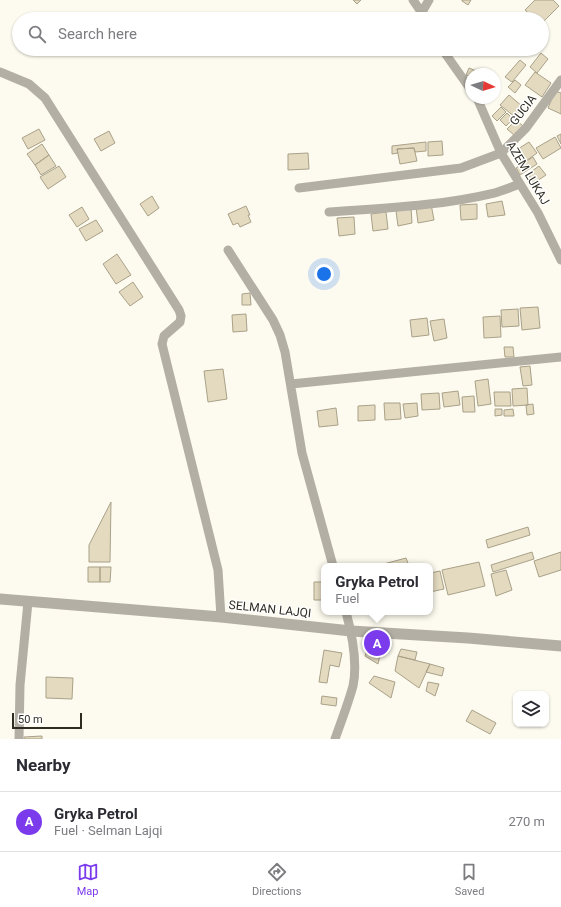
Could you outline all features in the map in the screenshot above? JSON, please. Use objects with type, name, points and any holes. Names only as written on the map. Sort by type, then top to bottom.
[{"type":"street","points":[[413,0],[421,12]]},
{"type":"street","points":[[425,12],[429,0]]},
{"type":"street","points":[[447,56],[465,82]]},
{"type":"street","points":[[0,72],[29,84],[45,98],[179,310],[181,316],[180,322],[164,336],[162,344],[218,570],[221,617]]},
{"type":"street","name":"GUCIA","points":[[501,153],[526,128],[561,80]]},
{"type":"street","name":"AZEM LUKAJ","points":[[480,104],[501,153],[538,213],[561,260]]},
{"type":"street","points":[[299,188],[461,168],[501,153]]},
{"type":"street","points":[[329,212],[455,200],[495,193],[520,184]]},
{"type":"street","points":[[228,250],[273,320],[280,335],[291,384],[302,453],[331,563]]},
{"type":"street","points":[[291,384],[561,357]]},
{"type":"street","name":"SELMAN LAJQI","points":[[0,599],[221,617],[351,631],[468,638],[561,646]]},
{"type":"street","points":[[19,739],[20,685],[28,602]]},
{"type":"street","points":[[335,739],[353,685],[354,666],[351,631],[347,615]]},
{"type":"building","points":[[353,0],[361,0],[357,4]]},
{"type":"building","points":[[462,0],[471,0],[468,5]]},
{"type":"building","points":[[535,0],[553,0],[559,6],[549,16],[549,12],[527,12],[525,10]]},
{"type":"building","points":[[539,56],[544,56],[548,59],[537,73],[530,67]]},
{"type":"building","points":[[520,60],[526,65],[512,82],[505,77]]},
{"type":"building","points":[[535,72],[551,83],[542,97],[525,85]]},
{"type":"building","points":[[515,80],[521,85],[515,93],[508,87]]},
{"type":"building","points":[[555,91],[561,93],[561,114],[548,108]]},
{"type":"building","points":[[509,95],[523,107],[515,117],[500,105]]},
{"type":"building","points":[[501,107],[506,112],[497,121],[492,116]]},
{"type":"building","points":[[507,113],[513,119],[506,126],[500,120]]},
{"type":"building","points":[[516,120],[523,126],[514,135],[507,129]]},
{"type":"building","points":[[39,129],[45,140],[28,149],[22,138]]},
{"type":"building","points":[[109,131],[115,143],[101,151],[94,139]]},
{"type":"building","points":[[561,134],[561,144],[557,136]]},
{"type":"building","points":[[555,137],[561,148],[543,159],[536,148]]},
{"type":"building","points":[[442,141],[443,155],[428,156],[428,142]]},
{"type":"building","points":[[426,142],[426,151],[415,152],[414,148],[397,149],[398,153],[392,154],[392,146]]},
{"type":"building","points":[[529,142],[537,153],[526,161],[518,149]]},
{"type":"building","points":[[42,144],[49,155],[35,165],[27,154]]},
{"type":"building","points":[[414,148],[417,161],[400,164],[397,149]]},
{"type":"building","points":[[308,153],[309,169],[288,170],[288,154]]},
{"type":"building","points":[[49,155],[56,166],[41,175],[35,165]]},
{"type":"building","points":[[533,157],[537,164],[520,175],[516,168]]},
{"type":"building","points":[[59,166],[66,177],[48,189],[40,177]]},
{"type":"building","points":[[539,166],[546,175],[534,183],[528,174]]},
{"type":"building","points":[[152,196],[159,208],[148,216],[140,204]]},
{"type":"building","points":[[502,201],[505,215],[488,217],[486,204]]},
{"type":"building","points":[[431,204],[434,220],[418,223],[416,207]]},
{"type":"building","points":[[477,204],[477,219],[461,220],[460,205]]},
{"type":"building","points":[[246,206],[251,222],[240,227],[238,223],[233,225],[228,214]]},
{"type":"building","points":[[82,207],[89,219],[77,227],[69,215]]},
{"type":"building","points":[[411,208],[412,223],[398,226],[396,211]]},
{"type":"building","points":[[386,212],[388,229],[373,231],[371,214]]},
{"type":"building","points":[[354,217],[355,234],[339,236],[337,218]]},
{"type":"building","points":[[96,220],[103,231],[86,241],[79,229]]},
{"type":"building","points":[[117,254],[131,275],[116,284],[103,264]]},
{"type":"building","points":[[133,282],[143,297],[130,306],[119,292]]},
{"type":"building","points":[[250,293],[251,305],[242,305],[242,294]]},
{"type":"building","points":[[538,307],[540,328],[522,330],[520,308]]},
{"type":"building","points":[[518,309],[519,326],[502,327],[501,310]]},
{"type":"building","points":[[246,314],[247,331],[233,332],[232,315]]},
{"type":"building","points":[[500,316],[501,337],[484,338],[483,317]]},
{"type":"building","points":[[427,318],[429,335],[412,337],[410,320]]},
{"type":"building","points":[[444,319],[447,338],[434,341],[430,321]]},
{"type":"building","points":[[504,347],[513,347],[514,357],[505,357]]},
{"type":"building","points":[[530,366],[532,385],[523,386],[520,367]]},
{"type":"building","points":[[223,369],[227,399],[208,402],[204,371]]},
{"type":"building","points":[[488,379],[491,404],[478,406],[475,381]]},
{"type":"building","points":[[527,388],[528,405],[513,406],[512,389]]},
{"type":"building","points":[[458,391],[460,405],[444,407],[442,393]]},
{"type":"building","points":[[494,392],[510,392],[511,406],[495,406]]},
{"type":"building","points":[[439,393],[440,409],[422,410],[421,394]]},
{"type":"building","points":[[474,396],[475,412],[463,412],[462,397]]},
{"type":"building","points":[[384,403],[400,403],[401,419],[385,420]]},
{"type":"building","points":[[417,403],[418,416],[405,418],[403,404]]},
{"type":"building","points":[[533,404],[534,414],[527,415],[526,405]]},
{"type":"building","points":[[375,405],[375,420],[358,421],[358,406]]},
{"type":"building","points":[[336,408],[338,425],[319,427],[317,411]]},
{"type":"building","points":[[495,409],[502,409],[502,415],[495,416]]},
{"type":"building","points":[[513,409],[514,416],[504,416],[504,410]]},
{"type":"building","points":[[111,502],[110,562],[89,562],[89,545]]},
{"type":"building","points":[[528,527],[530,535],[488,548],[486,540]]},
{"type":"building","points":[[532,552],[534,559],[493,572],[491,565]]},
{"type":"building","points":[[561,552],[561,570],[539,577],[534,561]]},
{"type":"building","points":[[406,558],[408,563],[387,563]]},
{"type":"building","points":[[479,562],[485,586],[448,595],[442,570]]},
{"type":"building","points":[[88,567],[100,567],[100,582],[88,582]]},
{"type":"building","points":[[100,567],[111,567],[110,582],[100,582]]},
{"type":"building","points":[[506,570],[512,590],[496,596],[491,574]]},
{"type":"building","points":[[440,571],[444,589],[433,591],[433,572]]},
{"type":"building","points":[[314,582],[321,582],[321,600],[314,600]]},
{"type":"building","points":[[372,638],[383,642],[378,664],[365,656]]},
{"type":"building","points":[[401,649],[417,652],[415,660],[398,656]]},
{"type":"building","points":[[324,650],[342,653],[339,667],[330,665],[327,683],[319,682]]},
{"type":"building","points":[[398,656],[430,664],[419,688],[395,671]]},
{"type":"building","points":[[430,664],[444,668],[442,676],[426,672]]},
{"type":"building","points":[[374,676],[395,682],[391,698],[369,683]]},
{"type":"building","points":[[46,677],[73,678],[72,699],[46,698]]},
{"type":"building","points":[[428,682],[439,684],[435,696],[426,691]]},
{"type":"building","points":[[322,696],[337,698],[336,706],[321,704]]},
{"type":"building","points":[[472,710],[496,723],[490,734],[466,721]]},
{"type":"building","points":[[42,736],[42,739],[24,739],[24,737]]},
{"type":"place","name":"Gryka Petrol","points":[[377,643]]}]
